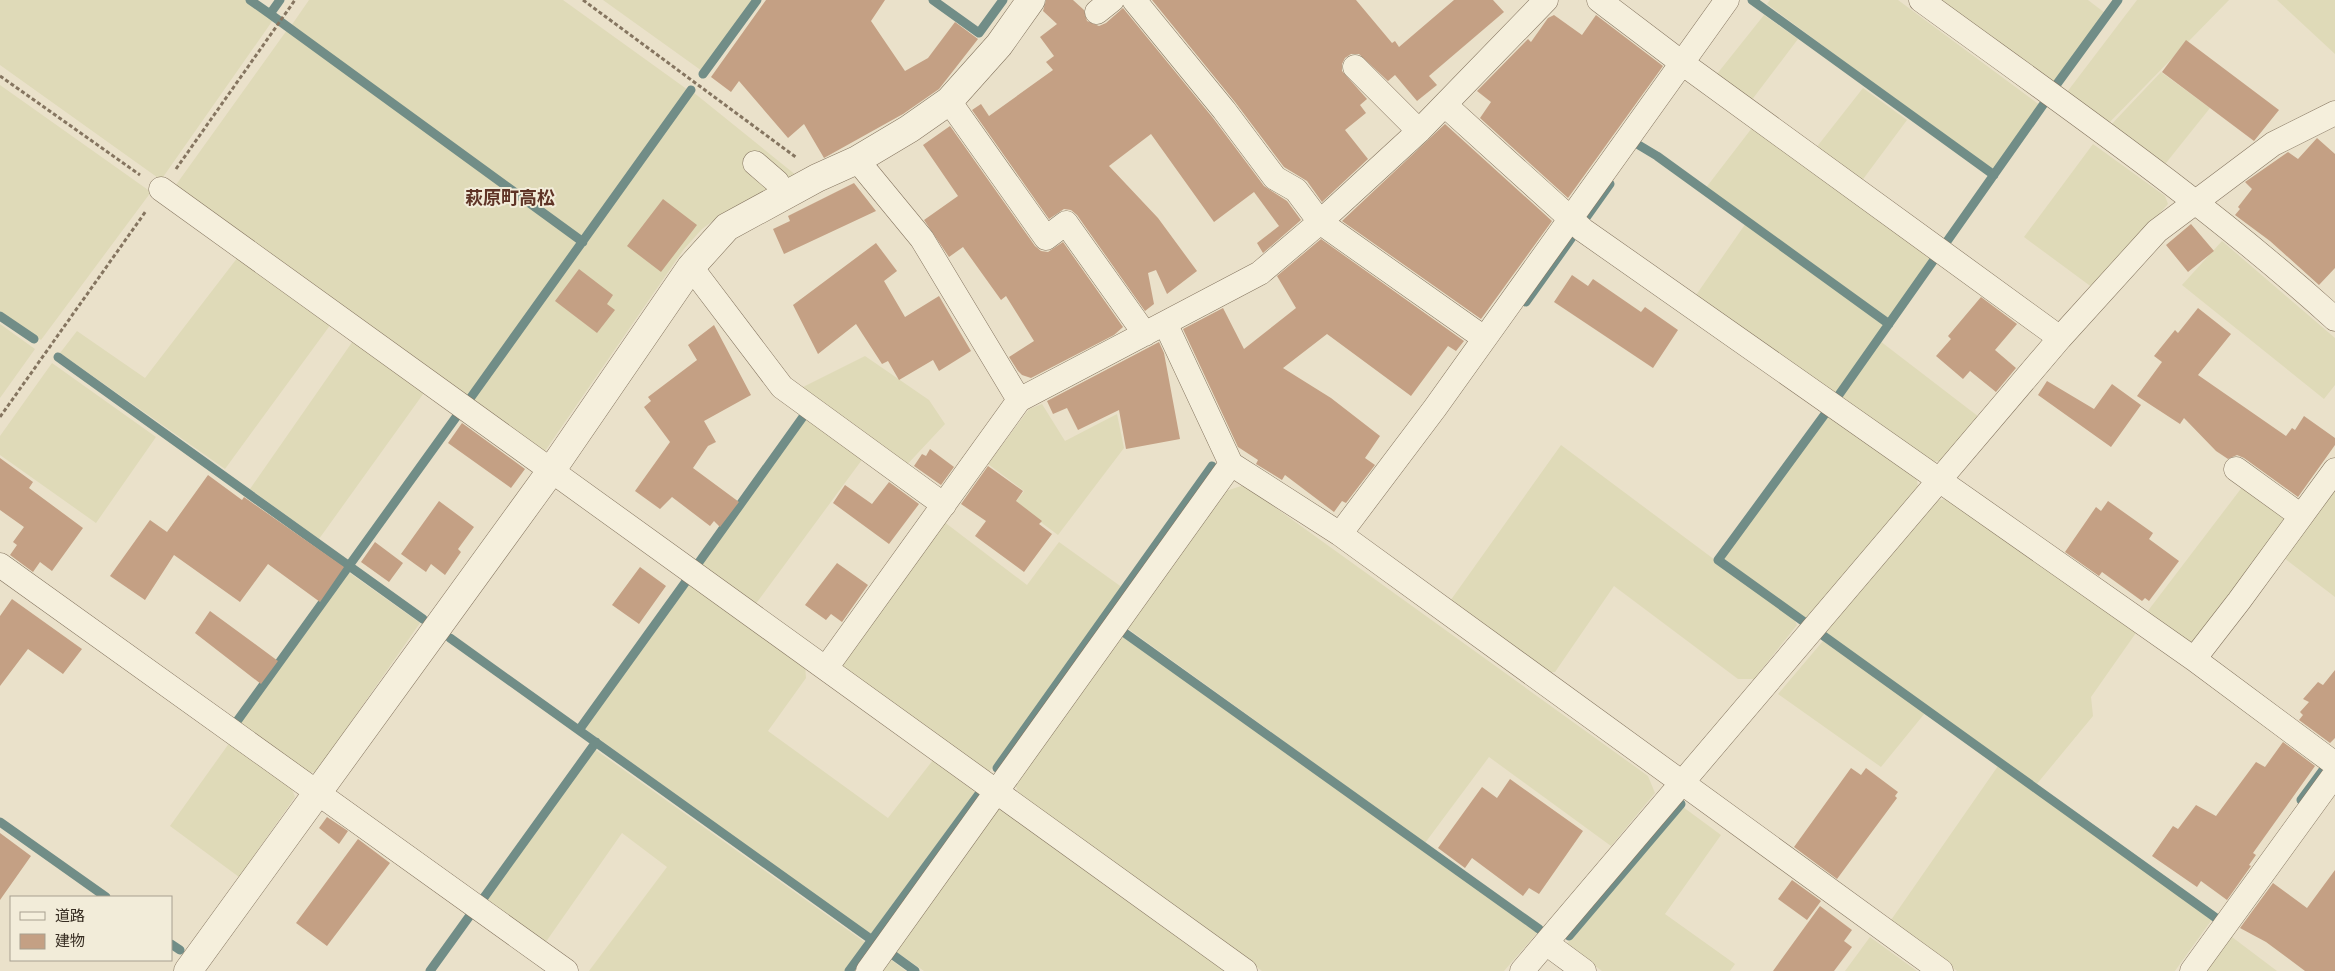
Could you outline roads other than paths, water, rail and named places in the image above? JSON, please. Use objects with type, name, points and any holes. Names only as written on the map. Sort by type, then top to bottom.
[{"type":"street","points":[[188,971],[551,470],[691,267],[727,227],[817,178],[857,160],[909,129],[949,101],[999,45],[1031,0]]},
{"type":"street","points":[[1134,0],[1224,110],[1275,178],[1296,190],[1320,222],[1484,338]]},
{"type":"street","points":[[826,668],[1019,400],[1260,273],[1320,222],[1419,131],[1546,0]]},
{"type":"street","points":[[1599,0],[1682,63],[2060,338]]},
{"type":"street","points":[[1340,534],[1435,408],[1727,0]]},
{"type":"street","points":[[1921,0],[2195,201],[2296,283],[2331,307]]},
{"type":"street","points":[[1355,67],[1419,131]]},
{"type":"street","points":[[949,101],[1046,238],[1066,223],[1145,334]]},
{"type":"street","points":[[1445,105],[1591,235],[1938,481],[2194,659],[2335,764]]},
{"type":"street","points":[[1522,971],[2060,338],[2157,231],[2273,144],[2335,113]]},
{"type":"street","points":[[857,160],[922,239],[1019,400]]},
{"type":"street","points":[[755,163],[777,182],[784,196]]},
{"type":"street","points":[[161,189],[1245,971]]},
{"type":"street","points":[[691,267],[782,387],[944,505]]},
{"type":"street","points":[[1166,324],[1231,464],[1340,534],[1683,781],[1941,971]]},
{"type":"street","points":[[868,971],[1231,464]]},
{"type":"street","points":[[2236,469],[2301,516]]},
{"type":"street","points":[[2194,659],[2240,601],[2335,470]]},
{"type":"street","points":[[0,565],[566,971]]},
{"type":"street","points":[[2192,971],[2335,774]]},
{"type":"street","points":[[1546,943],[1584,971]]},
{"type":"waterway","points":[[250,0],[270,14],[280,0]]},
{"type":"waterway","points":[[703,74],[757,0]]},
{"type":"waterway","points":[[933,0],[979,33],[1003,0]]},
{"type":"waterway","points":[[1752,0],[1994,175]]},
{"type":"waterway","points":[[2049,85],[2054,88],[2118,0]]},
{"type":"waterway","points":[[270,14],[583,242]]},
{"type":"waterway","points":[[469,400],[691,90]]},
{"type":"waterway","points":[[2050,95],[1836,399],[1718,560],[2216,918]]},
{"type":"waterway","points":[[1637,144],[1657,156],[1889,324]]},
{"type":"waterway","points":[[1526,302],[1610,184]]},
{"type":"waterway","points":[[0,316],[34,339]]},
{"type":"waterway","points":[[58,357],[423,619]]},
{"type":"waterway","points":[[235,724],[459,413]]},
{"type":"waterway","points":[[697,565],[805,414]]},
{"type":"waterway","points":[[997,768],[1212,466]]},
{"type":"waterway","points":[[579,730],[687,580]]},
{"type":"waterway","points":[[1122,631],[1539,929]]},
{"type":"waterway","points":[[450,638],[872,940]]},
{"type":"waterway","points":[[480,903],[596,742]]},
{"type":"waterway","points":[[2301,800],[2326,766]]},
{"type":"waterway","points":[[849,971],[979,794]]},
{"type":"waterway","points":[[1569,936],[1681,804]]},
{"type":"waterway","points":[[0,822],[105,896]]},
{"type":"waterway","points":[[430,971],[471,914]]},
{"type":"waterway","points":[[172,945],[180,950]]},
{"type":"waterway","points":[[893,955],[915,971]]},
{"type":"district","name":"萩原町高松","points":[[510,198]]}]
